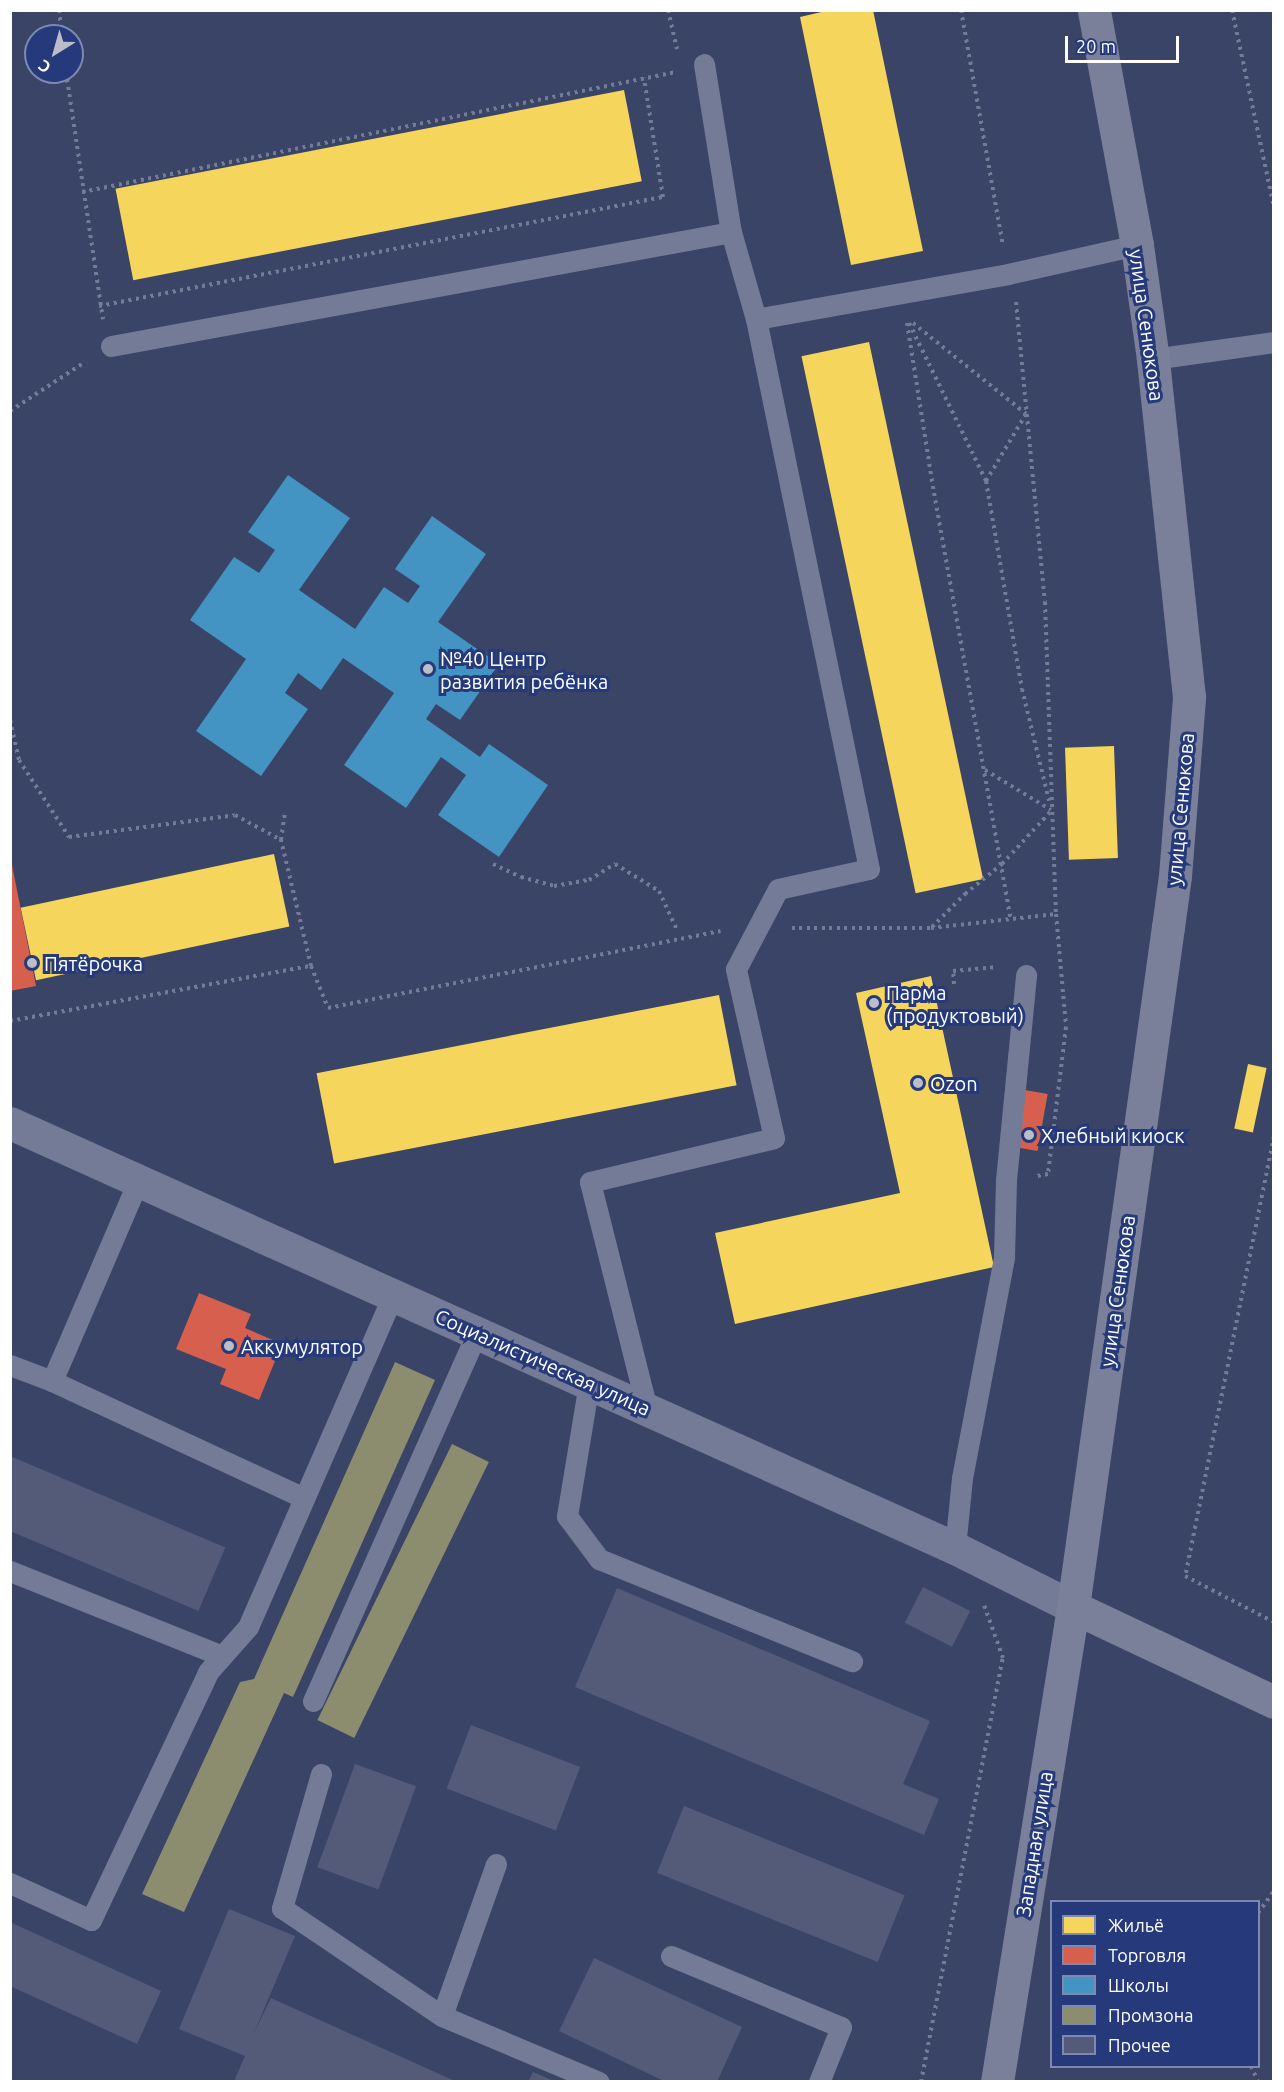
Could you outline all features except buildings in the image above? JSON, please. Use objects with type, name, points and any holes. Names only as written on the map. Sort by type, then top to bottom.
[{"type":"main road","name":"улица Сенюкова","points":[[1073,1607],[1175,876],[1189,697],[1153,359],[1137,245],[1094,10]]},
{"type":"main road","points":[[1073,1607],[1274,1702]]},
{"type":"main road","name":"Западная улица","points":[[997,2082],[1073,1607]]},
{"type":"street","name":"Социалистическая улица","points":[[10,1123],[140,1179],[955,1548],[1073,1607]]},
{"type":"lane","points":[[647,1409],[590,1182],[774,1138],[736,969],[778,889],[869,869],[756,319],[730,232],[704,64]]},
{"type":"lane","points":[[111,346],[730,232]]},
{"type":"lane","points":[[756,319],[1008,274],[1137,245]]},
{"type":"lane","points":[[1153,359],[1274,342]]},
{"type":"lane","points":[[955,1548],[962,1478],[1004,1257],[1006,1180],[1026,975]]},
{"type":"lane","points":[[52,1381],[140,1179]]},
{"type":"lane","points":[[10,1883],[91,1920],[208,1672],[248,1627],[393,1295]]},
{"type":"lane","points":[[313,1701],[477,1333]]},
{"type":"lane","points":[[10,1365],[52,1381],[304,1498]]},
{"type":"lane","points":[[589,1383],[567,1516],[599,1559],[852,1661]]},
{"type":"lane","points":[[10,1571],[222,1656]]},
{"type":"lane","points":[[321,1774],[282,1908],[442,2016],[598,2082]]},
{"type":"lane","points":[[442,2016],[496,1864]]},
{"type":"lane","points":[[671,1956],[841,2027],[819,2082]]},
{"type":"path","points":[[668,10],[678,56]]},
{"type":"path","points":[[961,10],[1008,274],[1015,293],[1046,602],[1056,914],[1066,1027],[1048,1174],[1006,1180]]},
{"type":"path","points":[[1232,10],[1274,208]]},
{"type":"path","points":[[82,192],[681,71],[680,63]]},
{"type":"path","points":[[99,306],[663,197],[644,78]]},
{"type":"path","points":[[10,411],[111,346],[99,306],[68,84]]},
{"type":"path","points":[[906,316],[1026,414]]},
{"type":"path","points":[[906,316],[986,482],[1022,689],[1052,810]]},
{"type":"path","points":[[906,316],[934,493],[1011,919]]},
{"type":"path","points":[[986,482],[1026,414]]},
{"type":"path","points":[[10,720],[19,760],[69,837],[235,815],[280,840]]},
{"type":"path","points":[[985,770],[1052,810]]},
{"type":"path","points":[[285,810],[280,840],[311,966],[328,1008],[724,930],[931,928],[1056,914]]},
{"type":"path","points":[[931,928],[1002,864],[1052,810]]},
{"type":"path","points":[[493,864],[521,877],[554,886],[589,880],[615,864],[659,891],[677,930]]},
{"type":"path","points":[[10,1021],[311,966]]},
{"type":"path","points":[[1274,1136],[1185,1576],[1274,1622]]},
{"type":"path","points":[[1268,1162],[1274,1166]]},
{"type":"path","points":[[921,2082],[1003,1658],[981,1597]]},
{"type":"path","points":[[1260,1910],[1274,1891]]},
{"type":"path","points":[[1251,2068],[1258,2082]]},
{"type":"place","name":"№40 Центр развития ребёнка","points":[[428,669]]},
{"type":"place","name":"Пятёрочка","points":[[32,963]]},
{"type":"place","name":"Парма (продуктовый)","points":[[874,1003]]},
{"type":"place","name":"Ozon","points":[[918,1083]]},
{"type":"place","name":"Хлебный киоск","points":[[1029,1135]]},
{"type":"place","name":"Аккумулятор","points":[[229,1346]]}]
